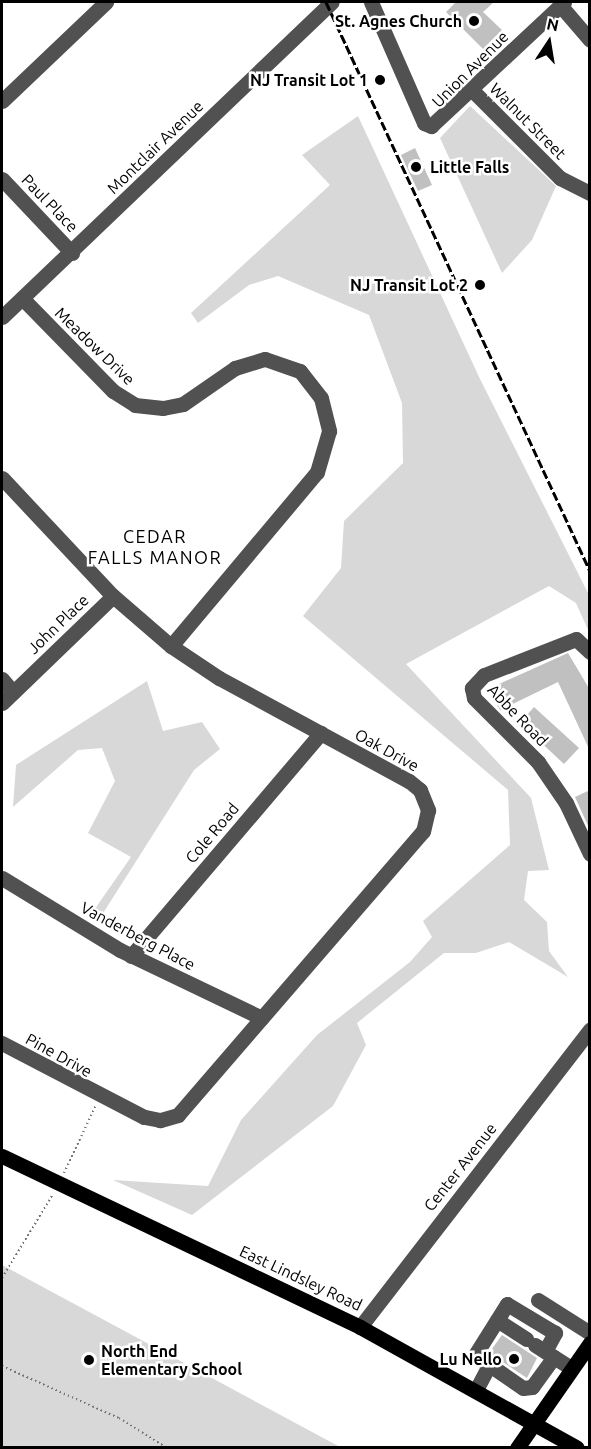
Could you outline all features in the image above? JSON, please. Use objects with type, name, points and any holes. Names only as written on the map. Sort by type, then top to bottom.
[{"type":"main road","name":"East Lindsley Road","points":[[2,1156],[360,1326],[535,1420],[577,1448]]},
{"type":"main road","points":[[517,1448],[590,1343]]},
{"type":"street","points":[[2,102],[106,2]]},
{"type":"street","name":"Montclair Avenue","points":[[2,317],[72,253],[332,2]]},
{"type":"street","name":"Union Avenue","points":[[370,2],[424,123],[440,124],[562,3]]},
{"type":"street","points":[[562,3],[590,40]]},
{"type":"street","name":"Walnut Street","points":[[473,91],[560,178],[590,193]]},
{"type":"street","name":"Paul Place","points":[[2,178],[72,253]]},
{"type":"street","name":"Meadow Drive","points":[[22,298],[113,391],[135,405],[163,408],[183,404],[235,368],[265,359],[300,372],[321,398],[329,431],[317,472],[171,645]]},
{"type":"street","name":"Oak Drive","points":[[2,478],[113,596],[171,645],[415,785],[424,796],[427,817],[423,831],[174,1117],[147,1118],[100,1097]]},
{"type":"street","name":"John Place","points":[[2,703],[113,596]]},
{"type":"street","name":"Abbe Road","points":[[590,652],[576,639],[484,675],[472,688],[474,698],[538,762],[566,803],[590,854]]},
{"type":"street","points":[[2,679],[14,692]]},
{"type":"street","name":"Cole Road","points":[[131,956],[321,733]]},
{"type":"street","name":"Vanderberg Place","points":[[2,878],[131,956],[262,1018]]},
{"type":"street","name":"Center Avenue","points":[[360,1326],[590,1029]]},
{"type":"street","name":"Pine Drive","points":[[2,1042],[100,1097]]},
{"type":"street","points":[[538,1300],[590,1333]]},
{"type":"street","points":[[513,1305],[555,1333],[540,1348],[532,1387],[523,1388],[488,1367],[475,1355],[497,1320],[513,1305]]},
{"type":"street","points":[[497,1320],[571,1368]]},
{"type":"street","points":[[477,1388],[488,1367]]},
{"type":"path","points":[[2,1366],[119,1418],[167,1448]]},
{"type":"shaded area","points":[[470,106],[556,186],[532,240],[502,273],[440,138]]},
{"type":"shaded area","points":[[358,116],[480,379],[589,595],[589,632],[576,603],[549,586],[406,664],[531,798],[549,870],[528,871],[524,900],[547,922],[549,951],[568,977],[509,942],[476,953],[444,953],[357,1023],[366,1045],[333,1106],[192,1215],[113,1180],[208,1186],[241,1120],[317,1035],[410,962],[432,937],[423,921],[510,845],[508,790],[303,616],[341,568],[344,521],[403,463],[402,403],[369,315],[278,276],[249,285],[198,323],[191,313],[330,185],[302,155]]},
{"type":"shaded area","points":[[147,681],[163,731],[202,722],[220,749],[194,770],[100,918],[92,913],[131,857],[88,833],[115,781],[102,748],[78,750],[13,807],[16,765]]},
{"type":"shaded area","name":"North End Elementary School","points":[[2,1265],[340,1447],[2,1447]]},
{"type":"building","name":"St. Agnes Church","points":[[456,2],[494,2],[483,12],[502,30],[483,49],[446,12]]},
{"type":"building","points":[[415,148],[432,185],[418,191],[401,155]]},
{"type":"building","points":[[568,653],[590,690],[590,751],[558,682],[500,710],[488,689]]},
{"type":"building","points":[[534,707],[579,748],[564,764],[520,723]]},
{"type":"building","points":[[590,790],[590,830],[575,797]]},
{"type":"building","name":"Lu Nello","points":[[502,1335],[537,1358],[527,1378],[489,1353]]},
{"type":"railway","points":[[326,2],[590,571]]},
{"type":"place","name":"St. Agnes Church","points":[[474,21]]},
{"type":"place","name":"NJ Transit Lot 1","points":[[380,80]]},
{"type":"place","name":"Little Falls","points":[[416,167]]},
{"type":"place","name":"NJ Transit Lot 2","points":[[480,285]]},
{"type":"place","name":"Lu Nello","points":[[514,1359]]},
{"type":"place","name":"North End Elementary School","points":[[89,1360]]},
{"type":"district","name":"CEDAR FALLS MANOR","points":[[155,547]]}]
